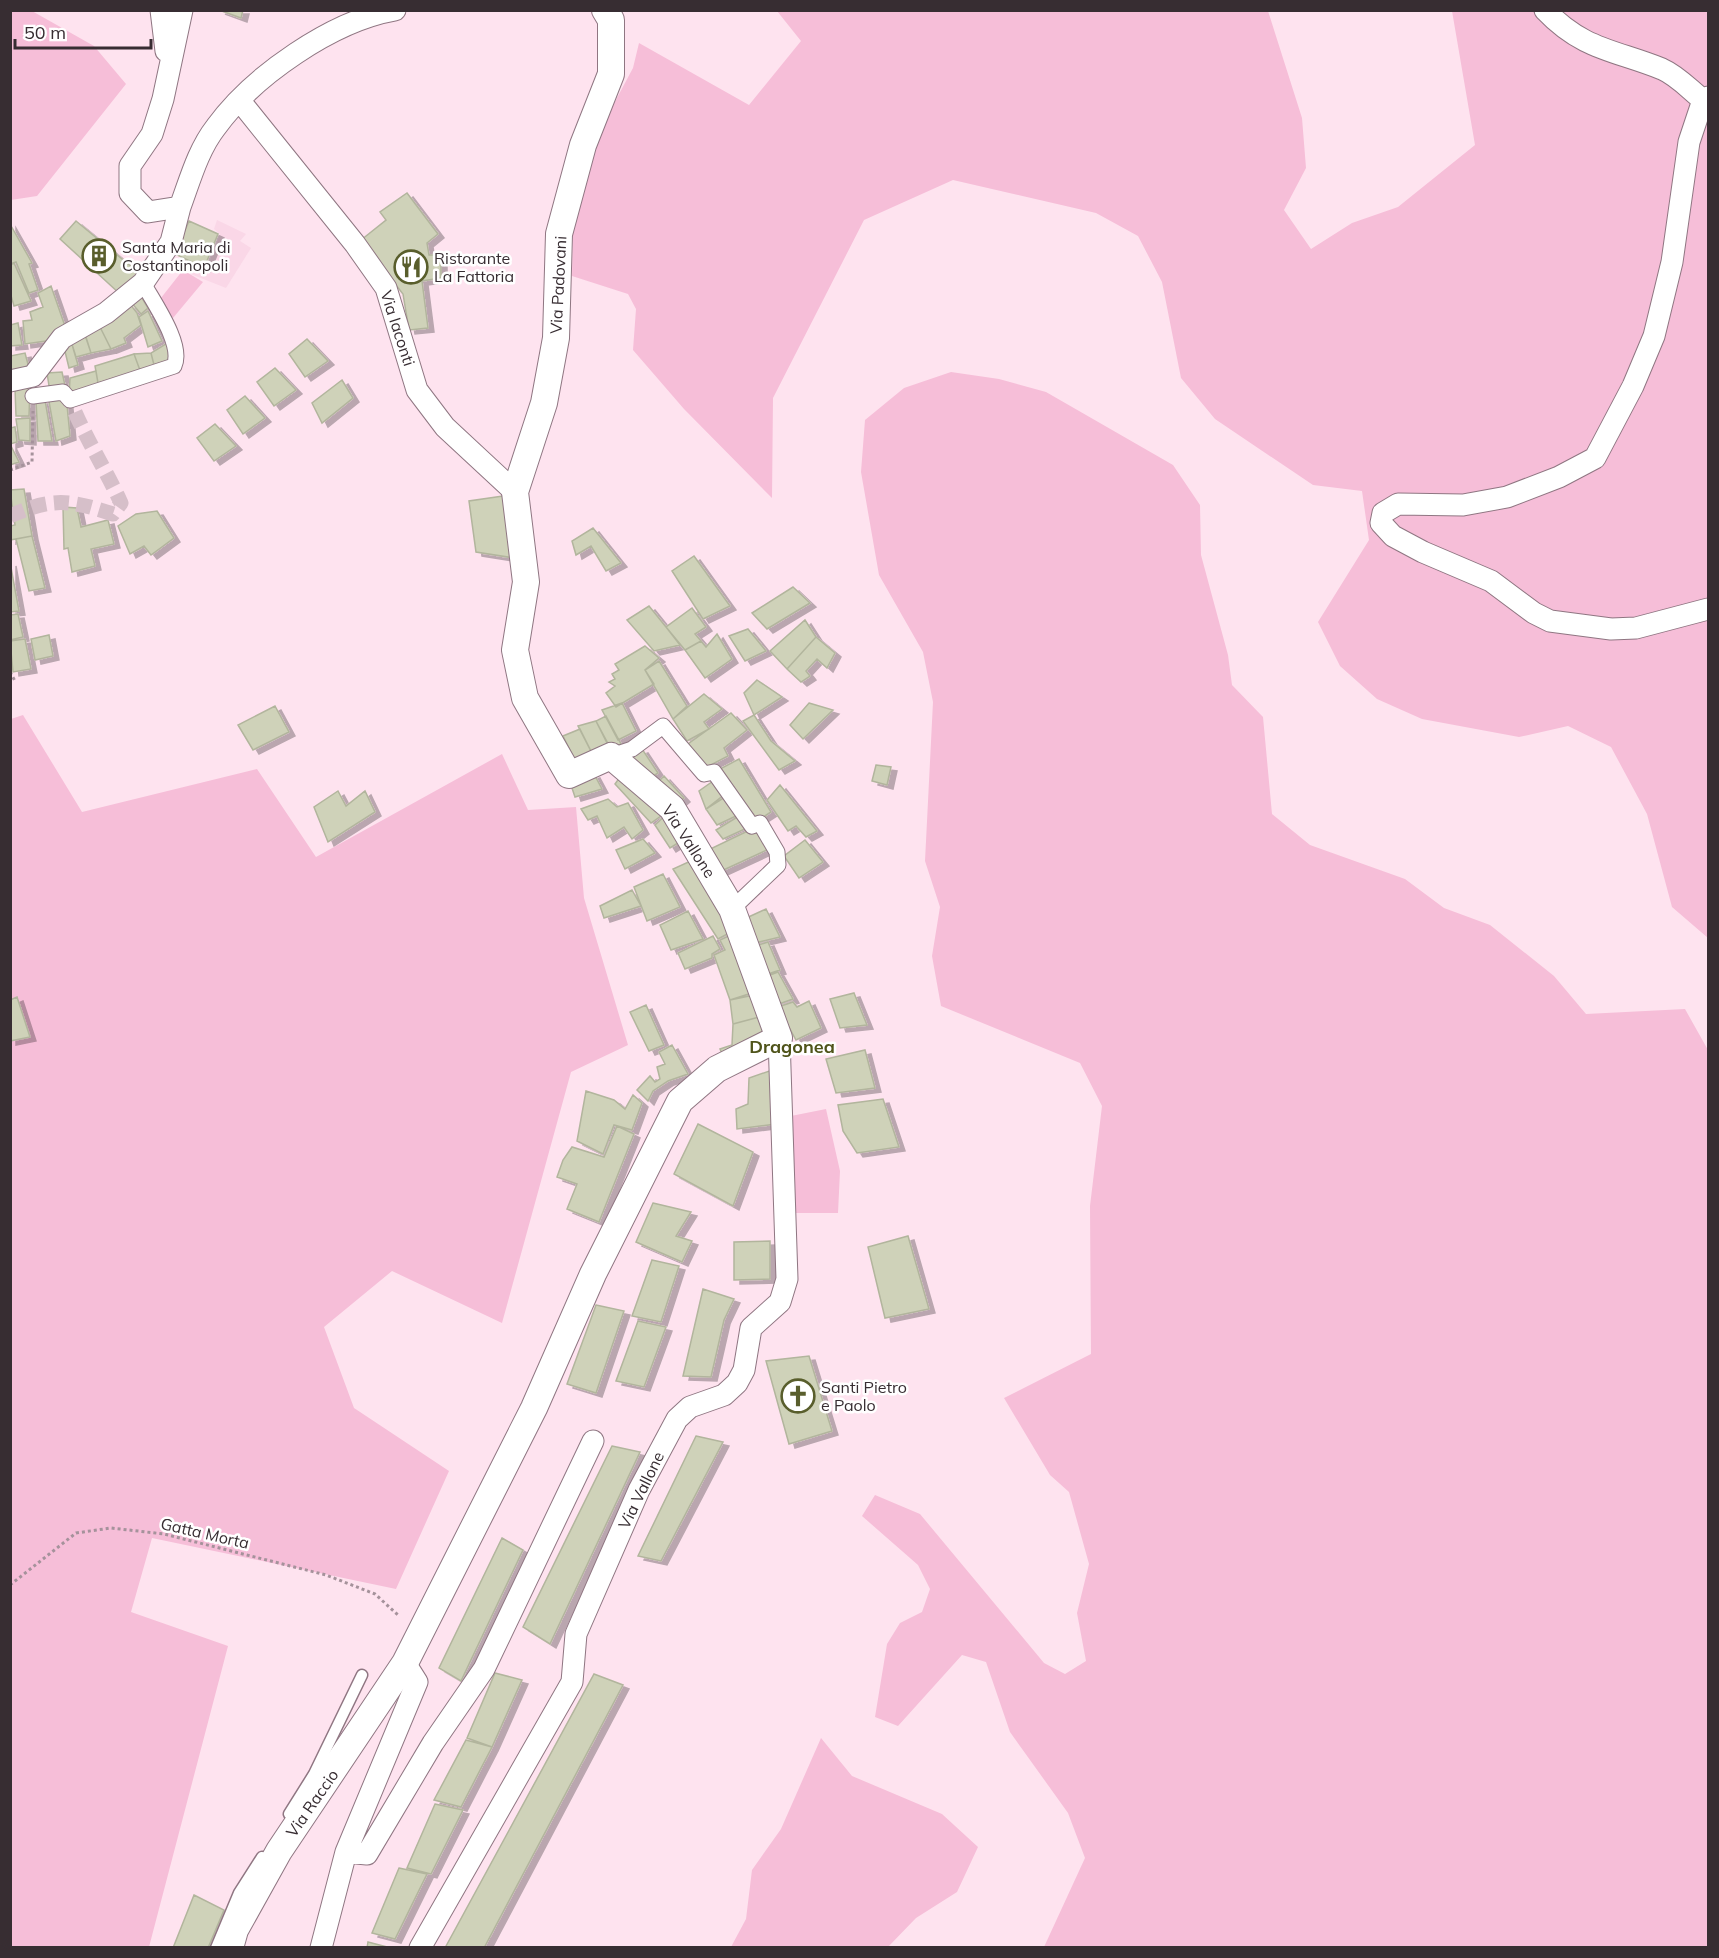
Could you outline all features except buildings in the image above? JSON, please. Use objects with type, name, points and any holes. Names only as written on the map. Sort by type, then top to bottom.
[{"type":"street","points":[[161,10],[168,70]]},
{"type":"street","points":[[180,207],[148,212],[130,193],[130,166],[152,134],[163,99],[182,10]]},
{"type":"street","points":[[10,381],[33,376],[62,338],[106,313],[143,283],[171,242],[180,207],[196,163],[216,127],[240,101],[303,46],[395,10]]},
{"type":"street","name":"Via Padovani","points":[[515,492],[544,403],[556,338],[559,234],[583,145],[611,74],[611,20],[604,10]]},
{"type":"street","points":[[1545,10],[1563,29],[1583,41],[1664,70],[1706,98],[1689,142],[1672,262],[1654,336],[1634,386],[1594,458],[1559,477],[1508,496],[1463,505],[1398,504],[1383,513],[1381,523],[1393,536],[1424,552],[1491,580],[1534,613],[1550,621],[1611,629],[1636,628],[1708,609]]},
{"type":"street","name":"Via Iaconti","points":[[240,101],[355,244],[386,288],[417,390],[445,427],[515,492]]},
{"type":"street","points":[[33,396],[63,392],[70,400],[174,366],[177,354],[175,343],[143,283]]},
{"type":"street","points":[[515,492],[526,582],[515,650],[525,698],[569,775],[632,748],[663,726],[704,774],[714,772],[752,826],[760,823],[777,852],[778,865],[732,909]]},
{"type":"street","name":"Via Vallone","points":[[420,1947],[572,1682],[576,1634],[639,1490],[677,1419],[690,1407],[724,1395],[737,1383],[744,1370],[751,1328],[780,1302],[787,1279],[779,1038],[732,909],[672,808],[611,756]]},
{"type":"street","points":[[321,1947],[346,1852],[417,1682],[405,1664],[534,1408],[593,1274],[680,1101],[717,1069],[779,1038]]},
{"type":"street","points":[[346,1852],[367,1854],[433,1743],[484,1670],[593,1441]]},
{"type":"street","name":"Via Raccio","points":[[230,1947],[235,1930],[279,1851],[405,1664]]},
{"type":"lane","points":[[216,1947],[239,1893],[314,1774],[362,1675]]},
{"type":"path","points":[[10,470],[32,462],[33,396]]},
{"type":"path","points":[[10,672],[15,681]]},
{"type":"path","name":"Gatta Morta","points":[[10,1585],[76,1533],[111,1528],[165,1534],[326,1575],[375,1594],[398,1615]]},
{"type":"shaded area","points":[[10,11],[32,11],[94,46],[126,84],[37,196],[11,200]]},
{"type":"shaded area","points":[[777,11],[1268,11],[1302,118],[1306,168],[1284,210],[1311,249],[1352,223],[1398,207],[1475,145],[1452,11],[1708,11],[1708,938],[1672,907],[1647,814],[1611,747],[1568,726],[1519,737],[1422,719],[1377,699],[1340,666],[1318,622],[1369,540],[1362,491],[1313,485],[1215,419],[1181,378],[1162,282],[1138,236],[1096,213],[953,180],[864,220],[773,398],[772,498],[684,409],[633,350],[636,309],[628,294],[572,276],[573,227],[603,124],[633,68],[639,43],[749,105],[801,41]]},
{"type":"shaded area","points":[[217,220],[246,234],[240,241],[251,248],[226,288],[188,273],[192,266],[206,271],[220,234],[214,229]]},
{"type":"shaded area","points":[[183,270],[203,282],[173,318],[157,303]]},
{"type":"shaded area","points":[[951,372],[999,379],[1046,392],[1173,465],[1200,505],[1201,555],[1228,655],[1232,685],[1263,717],[1272,814],[1310,845],[1405,879],[1444,908],[1490,925],[1554,976],[1586,1014],[1685,1009],[1708,1050],[1708,1947],[1044,1947],[1085,1858],[1068,1813],[1010,1732],[986,1662],[962,1655],[898,1726],[875,1717],[887,1644],[900,1623],[922,1612],[930,1589],[918,1565],[862,1516],[875,1495],[920,1514],[1044,1663],[1065,1674],[1086,1661],[1077,1613],[1089,1564],[1069,1492],[1050,1475],[1004,1398],[1091,1354],[1090,1206],[1102,1106],[1080,1063],[941,1006],[932,956],[940,907],[925,861],[933,702],[923,652],[879,575],[861,472],[865,420],[904,388]]},
{"type":"shaded area","points":[[23,715],[82,812],[257,769],[316,857],[502,754],[528,810],[576,807],[584,898],[628,1045],[571,1072],[502,1323],[392,1271],[324,1327],[354,1408],[449,1471],[396,1589],[152,1538],[131,1612],[228,1646],[149,1947],[11,1947],[11,719]]},
{"type":"shaded area","points":[[826,1109],[840,1171],[838,1213],[789,1213],[786,1117]]},
{"type":"shaded area","points":[[821,1738],[852,1776],[942,1814],[978,1847],[957,1892],[916,1918],[888,1947],[731,1947],[746,1919],[752,1870],[781,1829]]},
{"type":"tunnel","points":[[10,516],[50,503],[73,503],[113,514],[121,503],[70,400]]},
{"type":"place","name":"Santa Maria di Costantinopoli","points":[[99,256]]},
{"type":"place","name":"Ristorante La Fattoria","points":[[411,267]]},
{"type":"place","name":"Santi Pietro e Paolo","points":[[798,1396]]},
{"type":"district","name":"Dragonea","points":[[792,1047]]}]
